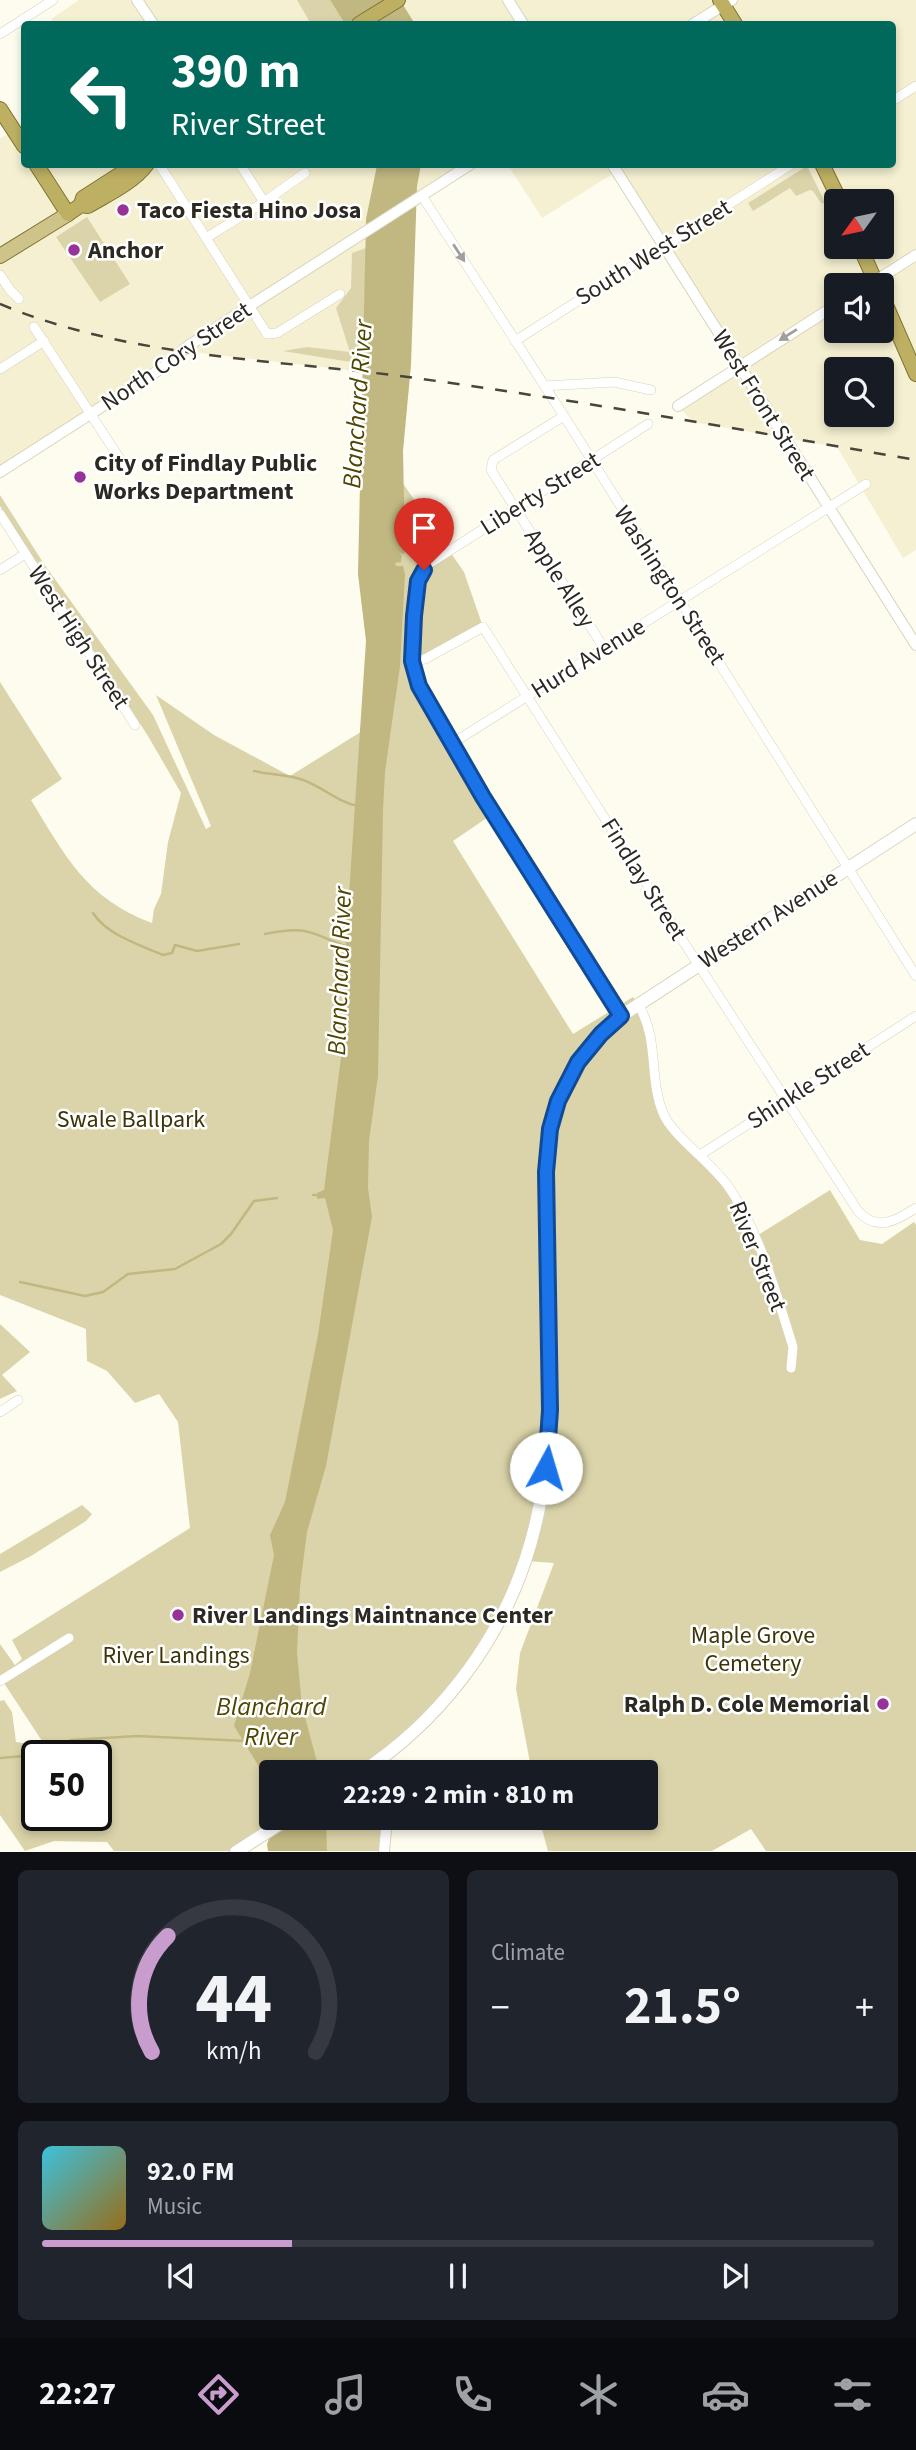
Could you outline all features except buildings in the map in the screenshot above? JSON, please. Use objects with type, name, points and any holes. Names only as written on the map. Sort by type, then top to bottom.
[{"type":"highway","points":[[365,21],[398,0]]},
{"type":"highway","points":[[725,2],[734,21]]},
{"type":"highway","points":[[0,109],[21,141]]},
{"type":"highway","points":[[39,168],[68,214],[124,185],[144,168]]},
{"type":"highway","points":[[824,168],[834,189]]},
{"type":"highway","points":[[894,324],[916,374]]},
{"type":"main road","points":[[0,256],[68,214]]},
{"type":"main road","name":"Western Avenue","points":[[380,1760],[415,1730],[459,1682],[499,1621],[525,1561],[543,1490],[549,1445],[546,1172],[550,1129],[558,1101],[578,1062],[601,1034],[638,1004],[916,824]]},
{"type":"main road","points":[[236,1852],[270,1830]]},
{"type":"street","points":[[0,34],[53,0]]},
{"type":"street","points":[[137,0],[151,21]]},
{"type":"street","points":[[508,0],[521,21]]},
{"type":"street","points":[[697,21],[725,2]]},
{"type":"street","points":[[896,98],[916,86]]},
{"type":"street","points":[[148,168],[206,238],[267,334],[277,334],[340,294]]},
{"type":"street","points":[[243,168],[264,202]]},
{"type":"street","name":"North Cory Street","points":[[0,472],[162,368],[188,346],[465,168]]},
{"type":"street","name":"West Front Street","points":[[614,168],[916,645]]},
{"type":"street","name":"South West Street","points":[[515,341],[786,168]]},
{"type":"street","points":[[206,238],[305,173]]},
{"type":"street","name":"Washington Street","points":[[422,196],[564,416],[916,976]]},
{"type":"street","points":[[890,273],[916,255]]},
{"type":"street","points":[[0,275],[19,299]]},
{"type":"street","points":[[678,406],[824,313]]},
{"type":"street","points":[[34,327],[127,470]]},
{"type":"street","points":[[0,369],[44,341]]},
{"type":"street","points":[[544,386],[614,382],[651,390]]},
{"type":"street","name":"Apple Alley","points":[[564,416],[493,460],[491,470],[604,648]]},
{"type":"street","name":"Liberty Street","points":[[412,661],[416,594],[424,570],[433,561],[648,424]]},
{"type":"street","name":"Hurd Avenue","points":[[451,744],[866,484]]},
{"type":"street","name":"West High Street","points":[[0,514],[135,725]]},
{"type":"street","points":[[0,570],[25,554]]},
{"type":"street","name":"Findlay Street","points":[[412,661],[425,659],[483,627],[858,1211],[879,1224],[892,1223],[916,1208]]},
{"type":"street","points":[[412,661],[419,686],[451,744],[621,1016]]},
{"type":"street","name":"River Street","points":[[638,1004],[648,1023],[662,1112],[728,1186],[755,1237],[793,1348],[791,1368]]},
{"type":"street","name":"Shinkle Street","points":[[700,1155],[916,1016]]},
{"type":"street","points":[[0,1412],[18,1400]]},
{"type":"street","points":[[0,1681],[69,1638]]},
{"type":"street","points":[[384,1852],[386,1830]]},
{"type":"shaded area","points":[[79,0],[330,0],[343,21],[53,21],[51,19]]},
{"type":"shaded area","points":[[400,0],[916,0],[916,550],[903,558],[837,447],[693,422],[678,406],[739,366],[616,172],[542,218],[510,168],[896,168],[896,21],[413,21]]},
{"type":"shaded area","points":[[21,128],[21,168],[376,168],[366,219],[363,364],[357,371],[182,351],[0,472],[0,138]]},
{"type":"shaded area","points":[[420,168],[466,168],[414,201]]},
{"type":"green space","points":[[297,0],[330,0],[343,21],[309,21]]},
{"type":"green space","points":[[804,168],[808,168],[824,200],[824,204],[821,203],[810,190],[796,196],[790,188],[753,211],[748,203]]},
{"type":"green space","points":[[87,217],[130,284],[100,302],[56,237]]},
{"type":"green space","points":[[366,248],[363,364],[283,351],[307,347],[350,352],[336,308],[351,288],[352,253]]},
{"type":"green space","points":[[375,471],[404,485],[464,572],[483,627],[413,666],[417,682],[494,813],[453,841],[573,1034],[633,997],[646,1017],[665,1117],[717,1172],[755,1237],[830,1190],[860,1240],[882,1244],[914,1222],[916,1225],[916,1851],[766,1851],[751,1829],[712,1851],[548,1851],[542,1830],[658,1830],[658,1760],[530,1760],[516,1689],[520,1653],[554,1563],[526,1561],[487,1642],[444,1700],[378,1760],[259,1760],[259,1830],[270,1830],[237,1851],[114,1851],[107,1842],[54,1841],[25,1851],[0,1815],[0,1701],[4,1700],[12,1712],[16,1742],[21,1743],[21,1831],[112,1831],[112,1740],[41,1740],[2,1680],[0,1681],[0,1644],[15,1665],[22,1659],[12,1640],[190,1528],[178,1422],[159,1394],[135,1403],[107,1371],[87,1361],[86,1329],[0,1295],[0,682],[62,779],[31,800],[55,840],[94,888],[129,913],[152,923],[154,909],[161,894],[168,842],[181,793],[148,736],[0,506],[0,495],[44,564],[153,715],[206,829],[211,826],[156,695],[214,735],[290,776],[359,733],[370,732]]},
{"type":"green space","points":[[0,1324],[30,1352],[2,1375],[17,1391],[0,1399]]},
{"type":"green space","points":[[82,1505],[92,1514],[86,1521],[0,1572],[0,1554]]},
{"type":"green space","points":[[292,1830],[386,1830],[384,1851],[296,1851]]},
{"type":"water","points":[[330,0],[400,0],[413,21],[343,21]]},
{"type":"water","name":"Blanchard River","points":[[376,168],[420,168],[417,186],[411,365],[403,451],[405,551],[404,554],[398,553],[402,555],[401,562],[395,563],[396,566],[403,566],[405,574],[400,666],[385,772],[383,811],[378,1076],[369,1141],[368,1188],[372,1217],[326,1466],[307,1532],[300,1586],[297,1653],[302,1706],[317,1760],[259,1760],[259,1770],[234,1726],[250,1673],[274,1555],[270,1535],[285,1502],[318,1335],[333,1230],[325,1198],[317,1199],[317,1193],[324,1190],[344,1034],[345,954],[366,641],[358,574],[366,219]]},
{"type":"water","name":"Blanchard River","points":[[273,1830],[326,1830],[327,1851],[268,1851],[267,1844]]},
{"type":"waterway","points":[[254,771],[303,780],[358,806]]},
{"type":"waterway","points":[[93,913],[115,933],[163,955],[172,953],[175,945],[197,951],[239,944]]},
{"type":"waterway","points":[[265,934],[300,930],[348,947]]},
{"type":"waterway","points":[[20,1282],[85,1296],[103,1292],[128,1274],[175,1269],[221,1244],[254,1201],[277,1198]]},
{"type":"waterway","points":[[72,1740],[137,1736],[247,1741]]},
{"type":"waterway","points":[[0,1758],[21,1756]]},
{"type":"railway","points":[[0,304],[50,322],[152,347],[478,387],[916,460]]},
{"type":"place","name":"Taco Fiesta Hino Josa","points":[[123,210]]},
{"type":"place","name":"Anchor","points":[[74,250]]},
{"type":"place","name":"City of Findlay Public Works Department","points":[[80,477]]},
{"type":"place","name":"River Landings Maintnance Center","points":[[178,1615]]},
{"type":"place","name":"Ralph D. Cole Memorial","points":[[883,1704]]},
{"type":"route","points":[[424,570],[418,581],[416,594],[412,661],[419,686],[483,797],[621,1016],[601,1034],[578,1062],[558,1101],[550,1129],[546,1172],[550,1410],[546,1468]]},
{"type":"park label","name":"Swale Ballpark","points":[[131,1119]]},
{"type":"park label","name":"Maple Grove Cemetery","points":[[753,1649]]},
{"type":"park label","name":"River Landings","points":[[176,1655]]}]
